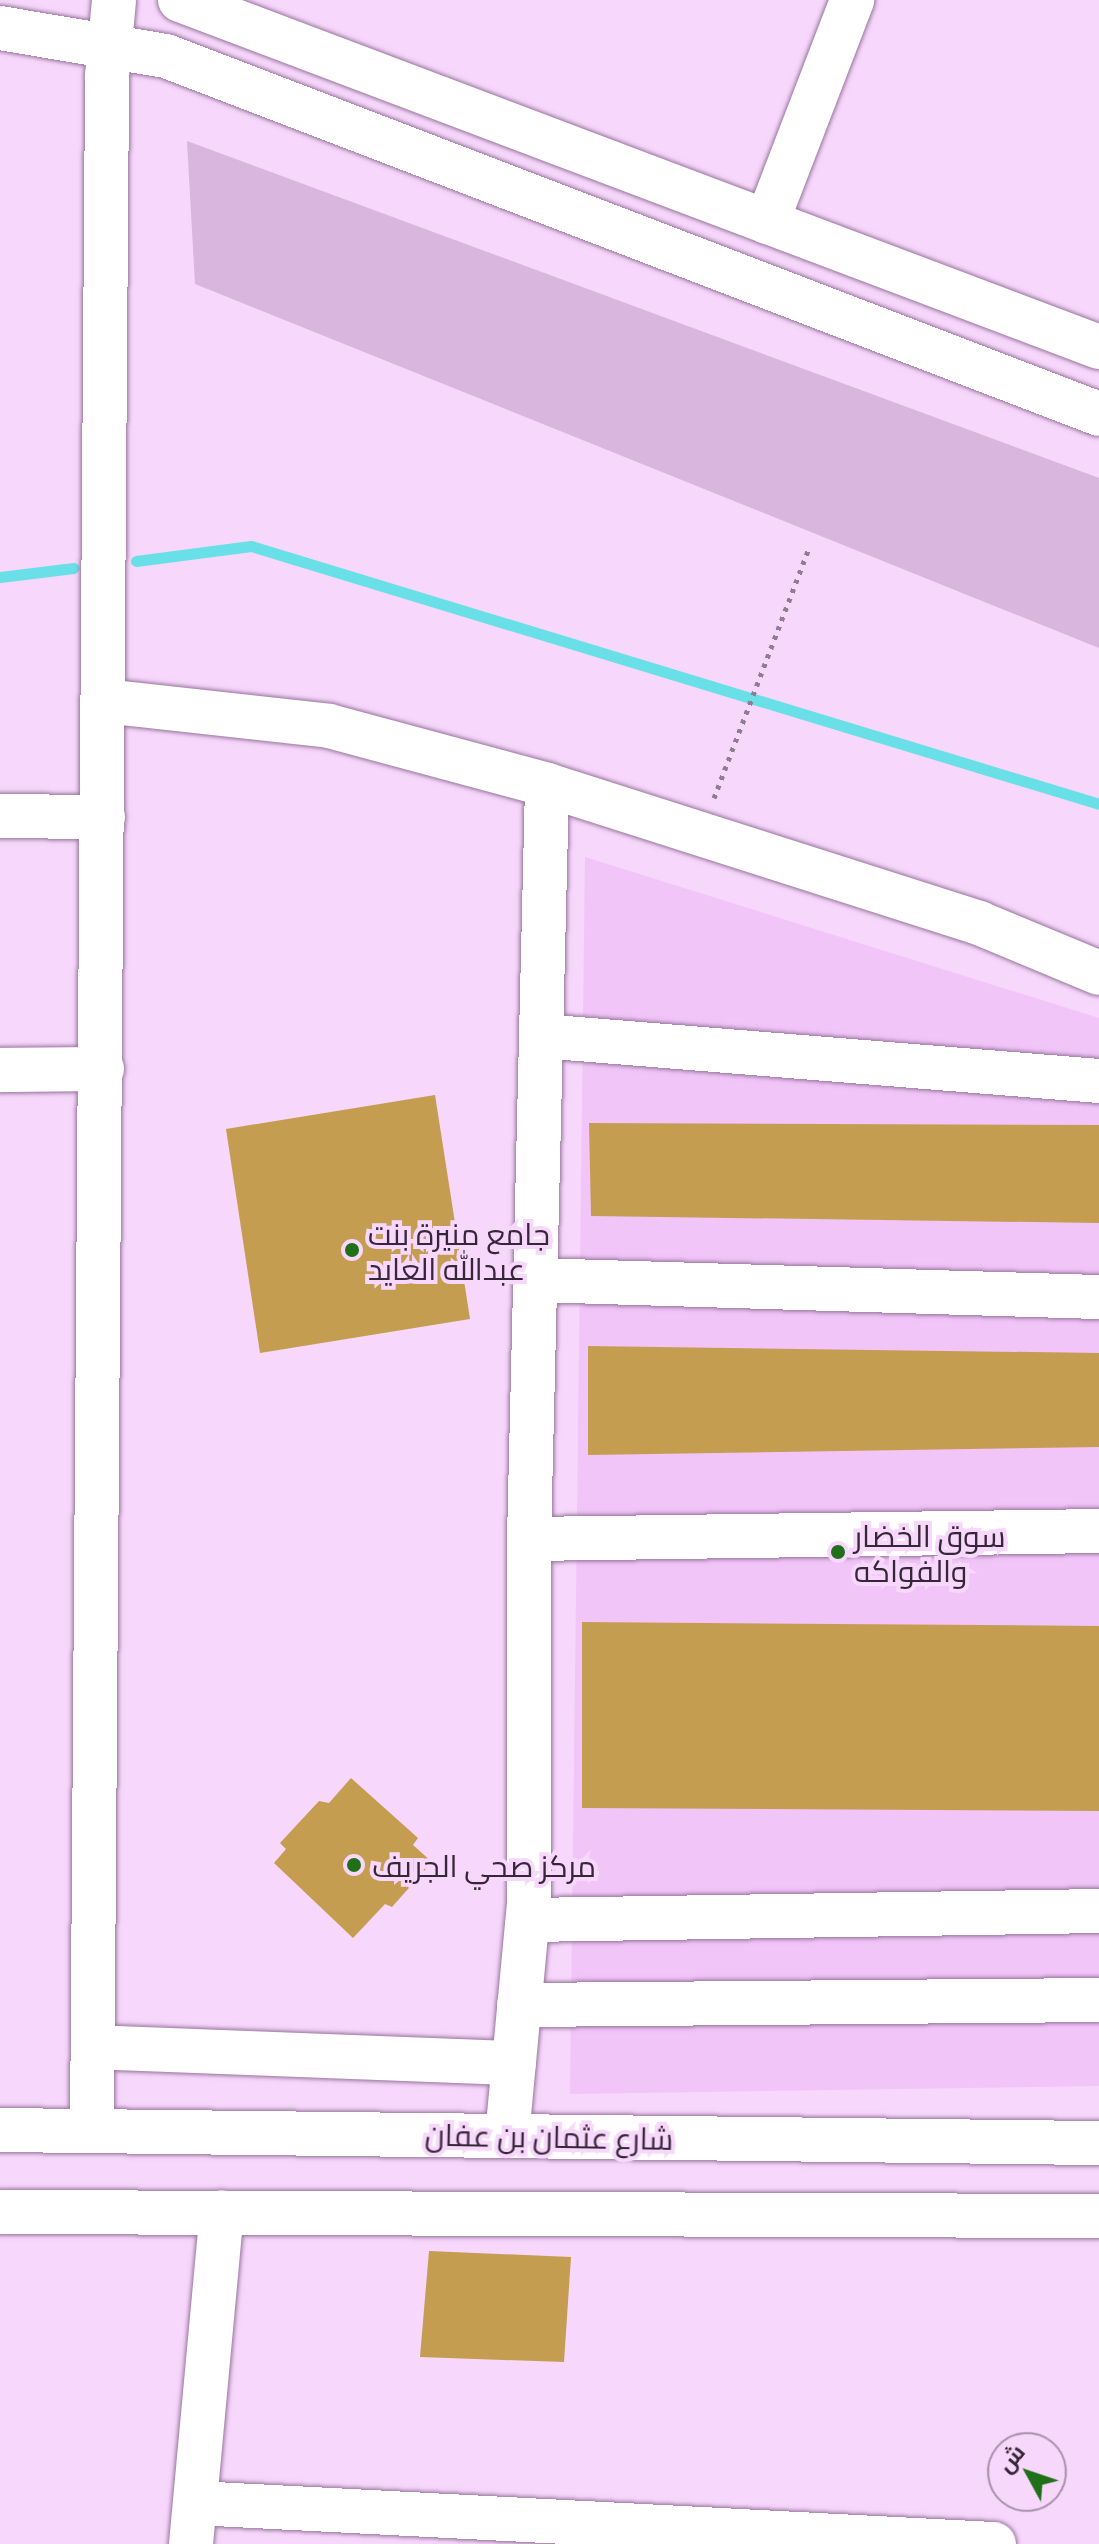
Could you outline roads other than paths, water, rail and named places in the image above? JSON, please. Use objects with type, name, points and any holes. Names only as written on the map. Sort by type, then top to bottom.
[{"type":"street","points":[[92,2131],[110,46],[114,0]]},
{"type":"street","points":[[180,0],[1099,347]]},
{"type":"street","points":[[767,222],[852,0]]},
{"type":"street","points":[[0,28],[166,56],[1099,414]]},
{"type":"street","points":[[104,701],[329,726],[547,785],[979,923],[1099,973]]},
{"type":"street","points":[[507,2136],[528,1920],[529,1539],[547,785]]},
{"type":"street","points":[[0,816],[103,817]]},
{"type":"street","points":[[541,1036],[1099,1081]]},
{"type":"street","points":[[0,1070],[102,1069]]},
{"type":"street","points":[[535,1280],[1099,1297]]},
{"type":"street","points":[[529,1539],[1099,1531]]},
{"type":"street","points":[[528,1920],[1099,1911]]},
{"type":"street","points":[[519,2005],[1099,2000]]},
{"type":"street","points":[[93,2047],[514,2063]]},
{"type":"street","name":"شارع عثمان بن عفان","points":[[0,2130],[1099,2143]]},
{"type":"street","points":[[0,2212],[1099,2216]]},
{"type":"street","points":[[222,2212],[193,2523],[994,2544]]},
{"type":"waterway","points":[[136,561],[251,546],[1099,804]]},
{"type":"waterway","points":[[0,577],[73,568]]},
{"type":"place","name":"جامع منيرة بنت عبدالله العايد","points":[[352,1250]]},
{"type":"place","name":"سوق الخضار والفواكه","points":[[838,1552]]},
{"type":"place","name":"مركز صحي الجريف","points":[[354,1865]]}]
